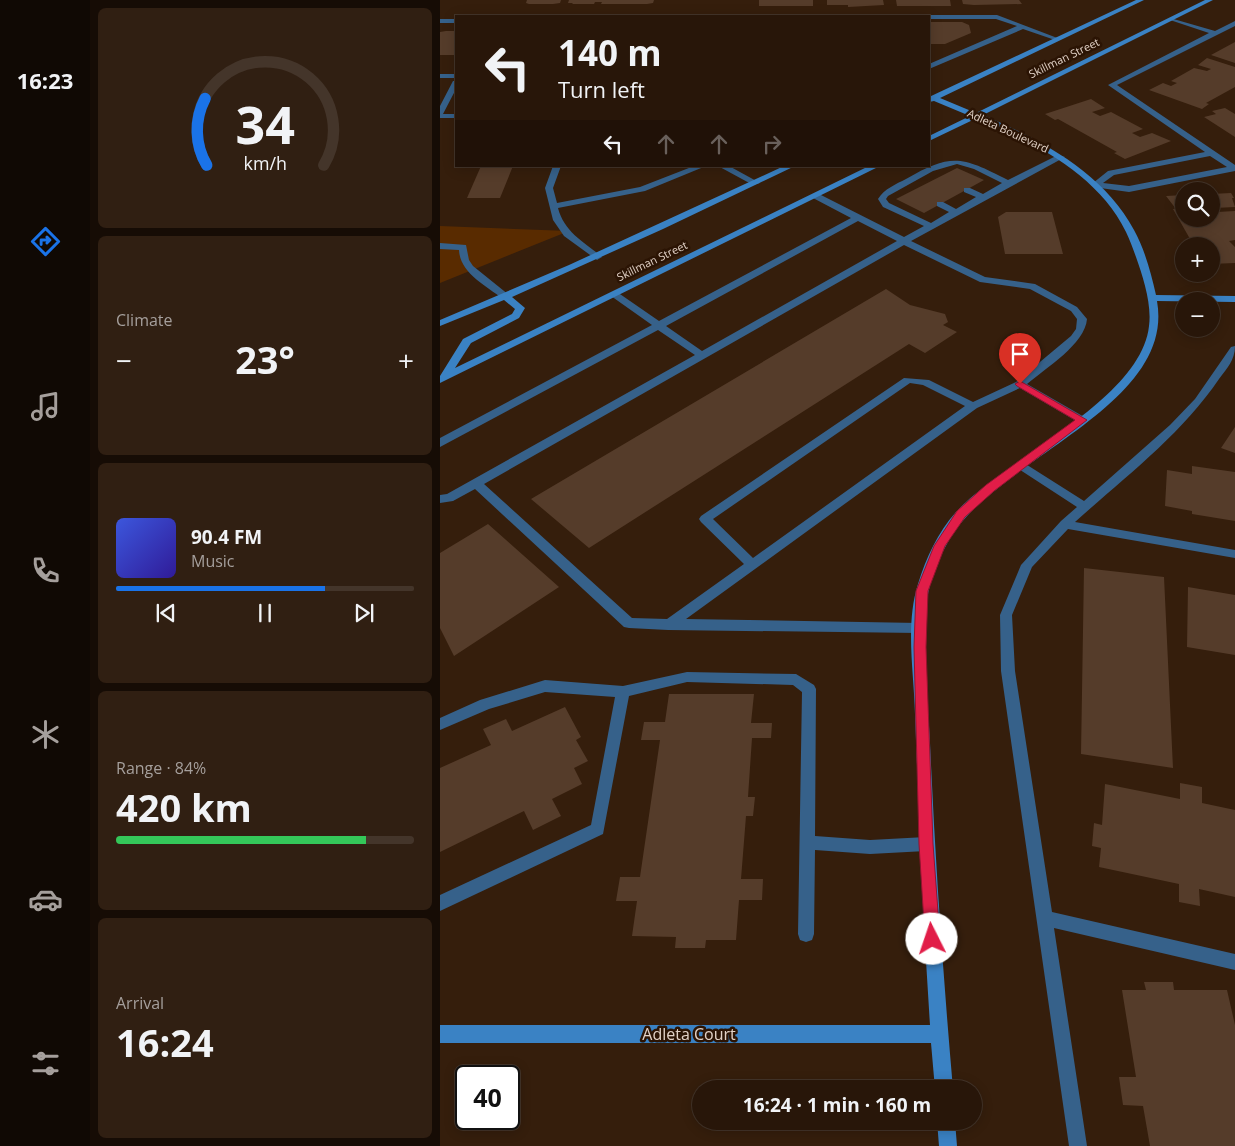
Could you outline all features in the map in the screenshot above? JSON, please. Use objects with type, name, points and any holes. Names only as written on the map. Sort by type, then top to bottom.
[{"type":"main road","name":"Skillman Street","points":[[930,98],[1141,0]]},
{"type":"main road","name":"Skillman Street","points":[[930,138],[1210,0]]},
{"type":"main road","name":"Adleta Boulevard","points":[[930,98],[976,115],[1023,136],[1061,157],[1096,185],[1127,224],[1139,250],[1152,298],[1154,329],[1149,349],[1134,374],[1114,395],[990,488],[961,514],[939,546],[922,591],[920,628],[926,844],[943,1080]]},
{"type":"main road","name":"Skillman Street","points":[[440,323],[506,297],[597,257],[789,167]]},
{"type":"main road","name":"Skillman Street","points":[[442,378],[874,167]]},
{"type":"main road","points":[[442,378],[467,341],[516,316],[520,308],[506,297]]},
{"type":"main road","points":[[1152,298],[1235,299]]},
{"type":"main road","name":"Adleta Court","points":[[440,1034],[939,1034]]},
{"type":"main road","points":[[947,1130],[948,1146]]},
{"type":"lane","points":[[930,16],[997,17],[1057,39]]},
{"type":"lane","points":[[1172,19],[1215,33]]},
{"type":"lane","points":[[440,21],[455,21]]},
{"type":"lane","points":[[1235,23],[1112,84],[1235,169]]},
{"type":"lane","points":[[930,67],[1021,27]]},
{"type":"lane","points":[[930,57],[952,57]]},
{"type":"lane","points":[[440,76],[455,76]]},
{"type":"lane","points":[[455,85],[440,115],[455,116]]},
{"type":"lane","points":[[1096,185],[1111,172],[1212,153]]},
{"type":"lane","points":[[440,499],[449,498],[700,354],[1008,183],[1061,157]]},
{"type":"lane","points":[[931,226],[886,204],[882,199],[886,194],[903,184],[945,163],[958,162],[970,165],[1008,183]]},
{"type":"lane","points":[[557,167],[549,188],[557,220],[567,234],[597,257]]},
{"type":"lane","points":[[553,206],[642,189],[700,167]]},
{"type":"lane","points":[[724,167],[756,183]]},
{"type":"lane","points":[[1096,185],[1129,189],[1235,169]]},
{"type":"lane","points":[[929,171],[940,177]]},
{"type":"lane","points":[[903,184],[914,190]]},
{"type":"lane","points":[[967,190],[983,197]]},
{"type":"lane","points":[[668,624],[973,406],[1020,384],[1075,338],[1081,329],[1082,319],[1074,309],[1032,286],[982,280],[816,196]]},
{"type":"lane","points":[[940,204],[956,212]]},
{"type":"lane","points":[[440,443],[858,218]]},
{"type":"lane","points":[[440,246],[463,247],[464,260],[468,268],[506,297]]},
{"type":"lane","points":[[614,294],[700,354]]},
{"type":"lane","points":[[1078,1146],[1008,671],[1006,615],[1027,565],[1065,524],[1180,421],[1199,401],[1235,349]]},
{"type":"lane","points":[[752,564],[705,519],[908,380],[925,382],[973,406]]},
{"type":"lane","points":[[1020,384],[1082,420]]},
{"type":"lane","points":[[1020,466],[1085,507]]},
{"type":"lane","points":[[476,483],[629,623],[920,628]]},
{"type":"lane","points":[[1065,524],[1235,554]]},
{"type":"lane","points":[[440,724],[485,704],[545,686],[623,692],[687,677],[796,680],[809,689],[806,934]]},
{"type":"lane","points":[[440,903],[598,829],[623,692]]},
{"type":"lane","points":[[807,843],[870,847],[926,844]]},
{"type":"lane","points":[[1045,918],[1235,962]]},
{"type":"shaded area","points":[[440,226],[569,231],[440,283]]},
{"type":"building","points":[[527,0],[561,0],[560,3],[553,4],[529,4],[526,3]]},
{"type":"building","points":[[569,0],[654,0],[653,3],[647,4],[601,4],[602,2],[595,2],[594,4],[572,4],[568,3]]},
{"type":"building","points":[[759,0],[813,0],[813,6],[759,6]]},
{"type":"building","points":[[827,0],[883,0],[884,5],[848,7],[848,5],[827,5]]},
{"type":"building","points":[[896,0],[950,0],[951,6],[897,6]]},
{"type":"building","points":[[962,0],[1019,0],[1022,4],[974,5],[963,4]]},
{"type":"building","points":[[930,22],[962,22],[969,25],[971,33],[945,44],[930,44]]},
{"type":"building","points":[[455,31],[455,55],[440,55],[440,32]]},
{"type":"building","points":[[1235,42],[1235,63],[1211,55]]},
{"type":"building","points":[[1207,58],[1235,67],[1235,87],[1206,103],[1209,104],[1202,109],[1149,90],[1163,83],[1171,86],[1177,83],[1171,81],[1194,68],[1207,71],[1211,69],[1198,65]]},
{"type":"building","points":[[1091,99],[1105,108],[1092,112],[1100,116],[1111,112],[1143,129],[1132,133],[1140,137],[1152,133],[1171,141],[1125,159],[1114,153],[1117,152],[1058,119],[1055,120],[1045,114]]},
{"type":"building","points":[[1225,108],[1235,114],[1235,137],[1204,117],[1216,114],[1212,111]]},
{"type":"building","points":[[481,167],[513,167],[500,198],[467,198]]},
{"type":"building","points":[[957,168],[984,180],[924,213],[896,199]]},
{"type":"building","points":[[1231,193],[1234,198],[1232,198],[1235,207],[1220,208],[1220,194]]},
{"type":"building","points":[[1166,196],[1175,196],[1175,208]]},
{"type":"building","points":[[1235,211],[1235,240],[1229,241],[1235,247],[1235,263],[1220,264],[1220,237],[1189,237],[1183,227],[1220,227],[1220,212]]},
{"type":"building","points":[[1006,212],[1052,212],[1063,254],[1005,254],[998,217]]},
{"type":"building","points":[[886,289],[910,305],[945,314],[948,322],[943,325],[957,332],[925,353],[909,344],[589,548],[531,499]]},
{"type":"building","points":[[1235,427],[1235,453],[1221,448]]},
{"type":"building","points":[[1192,466],[1235,472],[1235,521],[1192,514],[1192,511],[1165,506],[1167,470],[1192,474]]},
{"type":"building","points":[[488,524],[559,587],[454,656],[440,628],[440,553]]},
{"type":"building","points":[[1084,568],[1164,577],[1173,768],[1081,754]]},
{"type":"building","points":[[1188,587],[1235,595],[1235,655],[1187,647]]},
{"type":"building","points":[[669,694],[754,694],[751,723],[772,723],[771,738],[752,738],[748,797],[755,797],[753,816],[746,816],[741,879],[763,879],[762,900],[739,900],[736,940],[706,940],[705,948],[675,948],[676,937],[632,936],[637,901],[616,901],[620,877],[640,877],[660,740],[641,740],[644,722],[665,722]]},
{"type":"building","points":[[565,707],[581,737],[576,740],[588,761],[574,768],[582,784],[552,799],[561,816],[533,830],[524,811],[440,852],[440,768],[491,745],[483,729],[506,719],[512,731]]},
{"type":"building","points":[[1180,783],[1202,787],[1202,803],[1235,810],[1235,897],[1199,889],[1200,906],[1179,902],[1179,884],[1099,867],[1101,848],[1092,846],[1094,823],[1102,825],[1105,784],[1180,799]]},
{"type":"building","points":[[1144,982],[1173,982],[1174,990],[1227,990],[1235,1025],[1235,1146],[1150,1146],[1143,1106],[1123,1105],[1119,1077],[1136,1077],[1122,990],[1146,990]]},
{"type":"route","points":[[932,939],[926,844],[920,647],[922,591],[939,546],[961,514],[990,488],[1082,420],[1020,384]]}]
